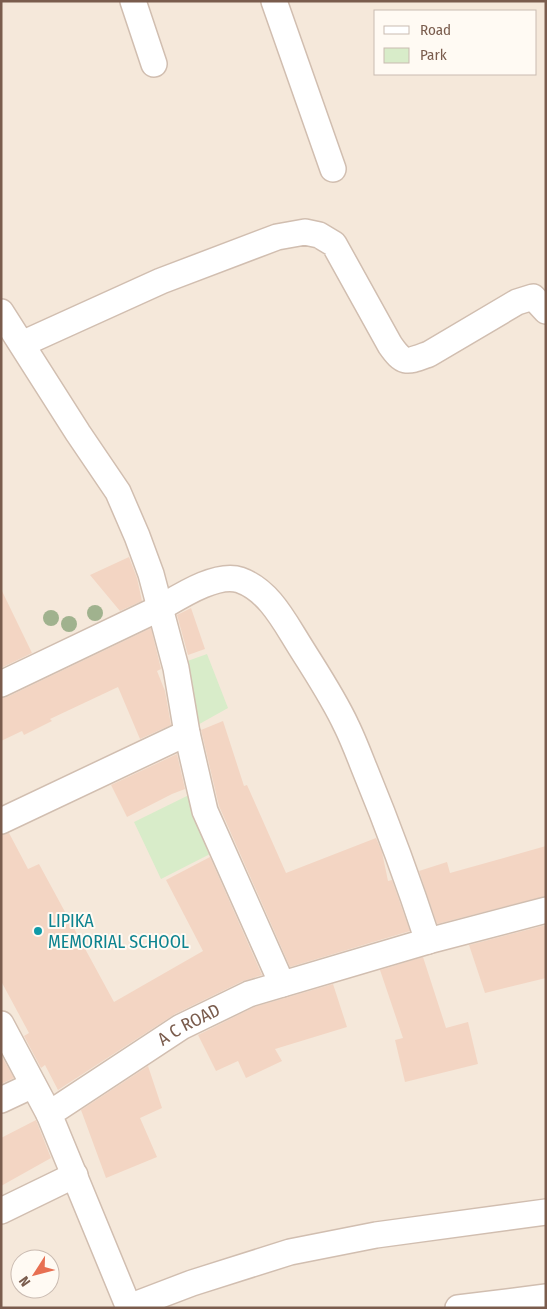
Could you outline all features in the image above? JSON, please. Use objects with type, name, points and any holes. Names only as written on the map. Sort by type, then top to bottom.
[{"type":"street","points":[[133,1],[154,64]]},
{"type":"street","points":[[274,1],[333,169]]},
{"type":"street","points":[[22,344],[161,280],[277,237],[306,232],[319,235],[334,244],[390,345],[399,358],[406,360],[416,359],[429,354],[517,302],[542,299]]},
{"type":"street","points":[[1,312],[118,492],[151,574],[176,668],[187,733],[205,811],[282,984]]},
{"type":"street","points":[[1,684],[160,608],[180,596],[211,583],[225,579],[238,579],[255,587],[276,609],[346,724],[409,883],[428,941]]},
{"type":"street","points":[[1,821],[187,733]]},
{"type":"street","name":"A C ROAD","points":[[49,1114],[182,1027],[249,994],[428,941],[546,910]]},
{"type":"street","points":[[1,1024],[49,1114],[129,1307],[192,1283],[290,1252],[376,1234],[546,1212]]},
{"type":"street","points":[[1,1100],[33,1085]]},
{"type":"street","points":[[1,1211],[75,1175]]},
{"type":"street","points":[[458,1308],[546,1296]]},
{"type":"shaded area","points":[[1,1],[546,1],[546,1308],[1,1308]]},
{"type":"green space","points":[[207,654],[228,708],[194,727],[182,663]]},
{"type":"green space","points":[[191,794],[214,852],[161,879],[134,822]]},
{"type":"building","points":[[129,557],[137,578],[142,601],[120,611],[90,575]]},
{"type":"building","points":[[1,589],[32,653],[1,668]]},
{"type":"building","points":[[191,608],[205,649],[188,655],[177,615]]},
{"type":"building","points":[[151,628],[161,669],[157,671],[165,691],[171,725],[140,739],[118,687],[50,719],[52,721],[24,735],[22,731],[1,741],[1,698],[7,697]]},
{"type":"building","points":[[223,721],[244,786],[247,785],[286,873],[376,838],[382,852],[388,881],[392,880],[410,931],[290,967],[219,806],[201,730]]},
{"type":"building","points":[[177,754],[185,789],[127,817],[111,785]]},
{"type":"building","points":[[9,833],[28,869],[39,864],[114,1002],[203,951],[166,880],[210,857],[262,975],[243,981],[175,1014],[58,1090],[45,1065],[41,1068],[24,1036],[29,1033],[1,981],[1,835]]},
{"type":"building","points":[[546,846],[546,896],[437,924],[419,871],[447,862],[450,873]]},
{"type":"building","points":[[546,925],[546,978],[485,993],[469,945]]},
{"type":"building","points":[[423,957],[446,1028],[468,1022],[478,1064],[405,1082],[395,1040],[403,1038],[380,970]]},
{"type":"building","points":[[333,984],[347,1027],[275,1049],[282,1061],[246,1078],[238,1061],[216,1071],[198,1035],[254,1007]]},
{"type":"building","points":[[1,1055],[14,1078],[1,1084]]},
{"type":"building","points":[[148,1066],[162,1108],[140,1118],[157,1157],[106,1178],[81,1110]]},
{"type":"building","points":[[36,1120],[51,1158],[1,1186],[1,1138]]},
{"type":"place","name":"LIPIKA MEMORIAL SCHOOL","points":[[38,931]]}]
